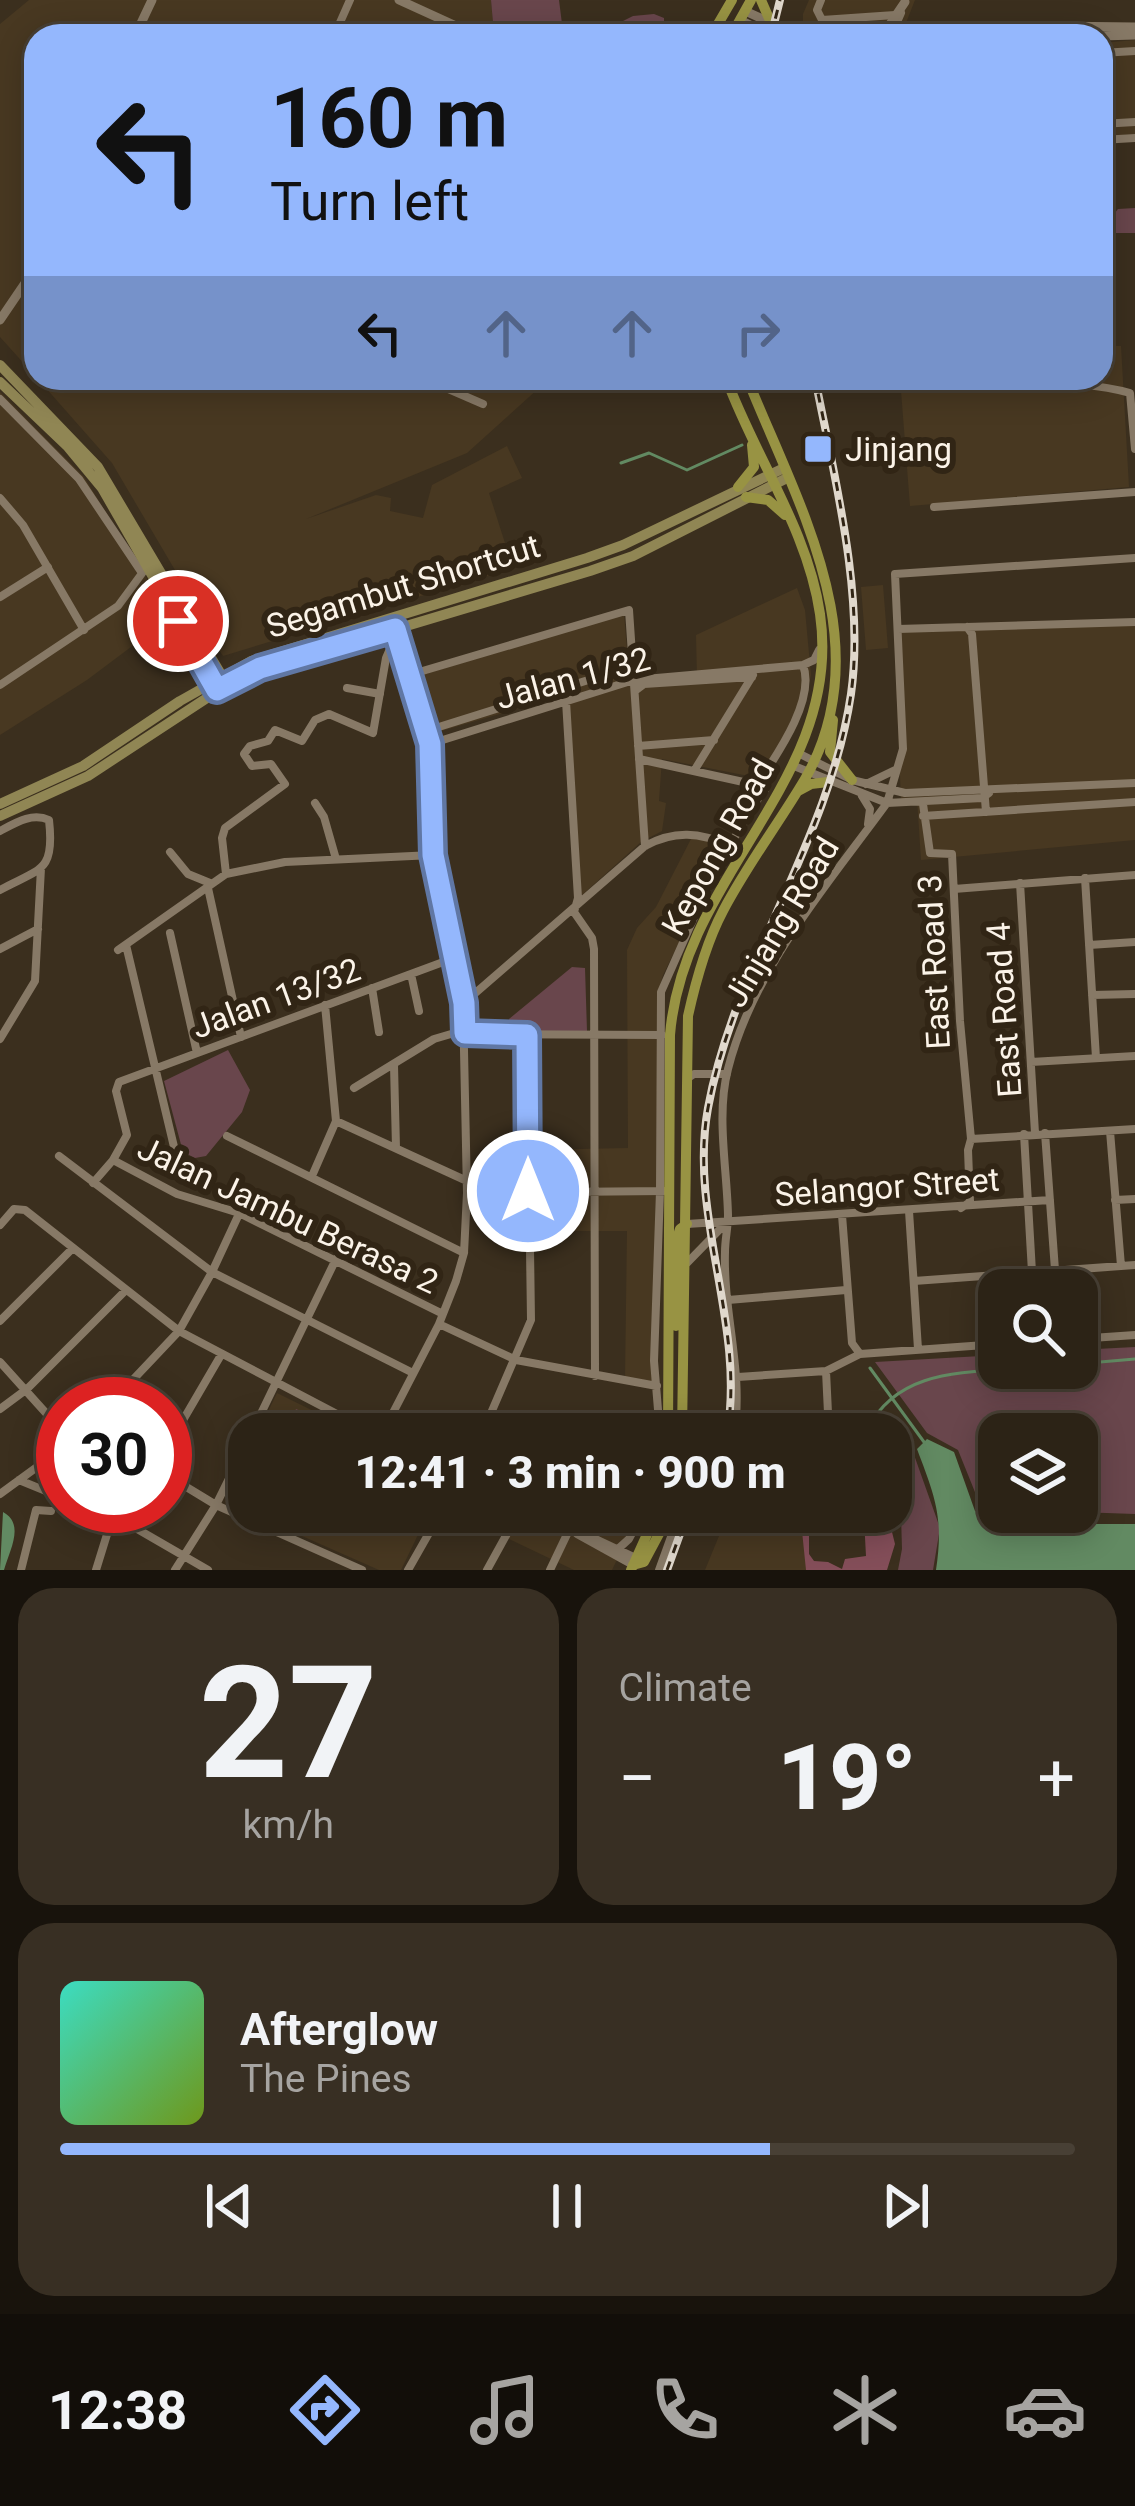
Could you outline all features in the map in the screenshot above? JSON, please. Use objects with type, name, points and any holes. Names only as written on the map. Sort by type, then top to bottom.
[{"type":"main road","points":[[0,365],[98,467],[148,569]]},
{"type":"main road","points":[[0,382],[91,473],[220,683]]},
{"type":"main road","name":"Kepong Road","points":[[664,1413],[665,1035],[702,921],[797,760],[817,702],[823,644],[816,592],[735,390]]},
{"type":"main road","name":"Kepong Road","points":[[685,1413],[688,1016],[724,909],[810,767],[832,707],[836,668],[830,599],[819,551],[751,390]]},
{"type":"main road","points":[[748,424],[755,466],[742,492],[772,502],[791,522]]},
{"type":"main road","name":"Segambut Shortcut","points":[[0,816],[88,776],[251,661],[622,545],[784,474]]},
{"type":"main road","name":"Segambut Shortcut","points":[[0,804],[83,766],[180,701],[220,683],[633,556],[742,492]]},
{"type":"main road","points":[[349,630],[390,623],[395,629]]},
{"type":"main road","points":[[206,659],[251,661]]},
{"type":"main road","points":[[180,701],[196,686],[206,659]]},
{"type":"main road","points":[[832,707],[830,752],[858,782]]},
{"type":"main road","points":[[796,792],[829,782]]},
{"type":"main road","points":[[663,1387],[676,1335],[677,1239],[680,1228],[687,1224]]},
{"type":"main road","points":[[638,1566],[650,1533]]},
{"type":"main road","points":[[638,1566],[657,1533]]},
{"type":"street","points":[[399,0],[452,24]]},
{"type":"street","points":[[821,0],[817,10],[822,20],[896,19],[905,24]]},
{"type":"street","points":[[895,24],[906,1]]},
{"type":"street","points":[[891,24],[896,19]]},
{"type":"street","points":[[3,316],[24,285]]},
{"type":"street","points":[[1113,389],[1130,393],[1135,448]]},
{"type":"street","points":[[451,390],[483,404]]},
{"type":"street","points":[[0,399],[80,479],[148,569],[130,593],[84,630],[0,685]]},
{"type":"street","points":[[934,507],[1135,492]]},
{"type":"street","points":[[3,505],[48,567],[84,630]]},
{"type":"street","name":"Jinjang Road","points":[[735,1413],[738,1377],[724,1253],[727,1074],[774,965],[887,803],[900,760],[895,574],[1135,558]]},
{"type":"street","points":[[0,597],[48,567]]},
{"type":"street","points":[[803,664],[818,655],[816,592]]},
{"type":"street","points":[[408,675],[629,610],[645,846]]},
{"type":"street","points":[[898,629],[1135,622]]},
{"type":"street","points":[[967,627],[972,634],[986,812]]},
{"type":"street","points":[[391,1413],[441,1319],[464,1252],[467,1193],[464,1003],[433,855],[430,744],[395,629]]},
{"type":"street","points":[[226,874],[225,828],[284,784],[271,764],[252,766],[246,761],[244,754],[250,746],[268,741],[275,730],[302,741],[315,720],[329,714],[374,733],[388,651],[399,645]]},
{"type":"street","points":[[803,664],[816,672],[817,702]]},
{"type":"street","points":[[354,1088],[434,1040],[465,1033],[665,1035],[665,975],[794,723],[806,682],[803,664]]},
{"type":"street","name":"Jalan 1/32","points":[[430,744],[634,680],[753,673],[803,664]]},
{"type":"street","points":[[426,731],[633,666]]},
{"type":"street","points":[[634,693],[644,685],[753,673]]},
{"type":"street","points":[[694,771],[753,673]]},
{"type":"street","points":[[346,688],[381,694]]},
{"type":"street","points":[[566,701],[578,898],[574,912],[592,938],[595,1376]]},
{"type":"street","points":[[638,746],[714,740]]},
{"type":"street","points":[[639,759],[761,787],[775,799]]},
{"type":"street","points":[[797,760],[829,782],[887,803],[922,804],[985,793]]},
{"type":"street","points":[[858,782],[890,775],[900,760]]},
{"type":"street","points":[[810,767],[891,791],[985,793],[1135,783]]},
{"type":"street","points":[[1042,789],[1043,808]]},
{"type":"street","points":[[862,796],[870,809],[865,831]]},
{"type":"street","points":[[922,804],[923,816],[1135,802]]},
{"type":"street","points":[[315,803],[336,859]]},
{"type":"street","points":[[0,832],[40,816],[49,820],[53,850],[41,868],[0,890]]},
{"type":"street","name":"East Road 3","points":[[923,816],[930,854],[952,854],[971,1139],[970,1202],[961,1208]]},
{"type":"street","points":[[464,1003],[645,846],[662,836],[685,833],[730,846]]},
{"type":"street","points":[[170,852],[188,874],[209,885]]},
{"type":"street","points":[[175,1151],[122,948],[226,874],[285,862],[433,855]]},
{"type":"street","points":[[0,1039],[35,981],[41,868]]},
{"type":"street","points":[[954,889],[1135,874]]},
{"type":"street","points":[[1085,878],[1096,1058]]},
{"type":"street","name":"East Road 4","points":[[1019,883],[1031,1062],[1050,1200],[1050,1269]]},
{"type":"street","points":[[209,885],[241,1037]]},
{"type":"street","points":[[0,949],[38,929]]},
{"type":"street","points":[[170,933],[197,1053]]},
{"type":"street","points":[[1089,945],[1135,942]]},
{"type":"street","name":"Jalan 13/32","points":[[113,1160],[127,1135],[116,1086],[454,958]]},
{"type":"street","points":[[411,974],[419,1012]]},
{"type":"street","points":[[372,988],[379,1032]]},
{"type":"street","points":[[1093,995],[1135,994]]},
{"type":"street","points":[[312,1176],[336,1121],[326,1006]]},
{"type":"street","points":[[492,1413],[531,1320],[527,1035]]},
{"type":"street","points":[[1031,1062],[1135,1056]]},
{"type":"street","points":[[394,1065],[396,1149]]},
{"type":"street","points":[[687,1080],[694,1074],[727,1074]]},
{"type":"street","points":[[336,1121],[466,1181]]},
{"type":"street","points":[[971,1139],[1135,1129]]},
{"type":"street","points":[[1110,1131],[1121,1266]]},
{"type":"street","points":[[1024,1134],[1032,1269]]},
{"type":"street","points":[[227,1136],[464,1252]]},
{"type":"street","points":[[59,1156],[212,1272],[413,1373]]},
{"type":"street","points":[[93,1183],[113,1160]]},
{"type":"street","name":"Jalan Jambu Berasa 2","points":[[113,1160],[177,1194],[239,1214],[336,1259],[516,1360],[663,1387]]},
{"type":"street","points":[[467,1193],[665,1191]]},
{"type":"street","points":[[1115,1200],[1135,1199]]},
{"type":"street","name":"Selangor Street","points":[[687,1224],[1050,1200]]},
{"type":"street","points":[[0,1225],[14,1209],[25,1210],[179,1331],[337,1413]]},
{"type":"street","points":[[909,1211],[918,1349]]},
{"type":"street","points":[[136,1377],[179,1331],[239,1214]]},
{"type":"street","points":[[842,1215],[846,1290],[853,1343],[860,1354]]},
{"type":"street","name":"Selangor Street","points":[[686,1264],[728,1222]]},
{"type":"street","name":"Jinjang Road","points":[[714,1231],[724,1253]]},
{"type":"street","points":[[0,1322],[72,1249]]},
{"type":"street","points":[[262,1413],[336,1259]]},
{"type":"street","points":[[1078,1269],[1135,1265]]},
{"type":"street","points":[[914,1282],[978,1277]]},
{"type":"street","points":[[728,1300],[846,1290]]},
{"type":"street","points":[[0,1409],[125,1291]]},
{"type":"street","points":[[1098,1338],[1135,1335]]},
{"type":"street","points":[[738,1377],[826,1371],[860,1354],[978,1346]]},
{"type":"street","points":[[192,1405],[221,1355]]},
{"type":"street","points":[[0,1362],[36,1401]]},
{"type":"street","points":[[826,1371],[828,1413]]},
{"type":"street","points":[[0,1494],[36,1468]]},
{"type":"street","points":[[175,1570],[228,1479]]},
{"type":"street","points":[[19,1480],[36,1487]]},
{"type":"street","points":[[192,1491],[362,1570]]},
{"type":"street","points":[[21,1570],[36,1510]]},
{"type":"street","points":[[95,1570],[107,1533]]},
{"type":"street","points":[[143,1533],[208,1570]]},
{"type":"street","points":[[409,1570],[429,1533]]},
{"type":"street","points":[[487,1570],[507,1533]]},
{"type":"street","points":[[550,1570],[568,1533]]},
{"type":"street","points":[[580,1533],[638,1566]]},
{"type":"street","points":[[617,1570],[618,1553],[631,1533]]},
{"type":"street","points":[[659,1570],[665,1533]]},
{"type":"shaded area","points":[[29,0],[491,0],[495,24],[24,24],[24,364],[0,337],[0,24]]},
{"type":"shaded area","points":[[491,0],[559,0],[562,24],[493,23]]},
{"type":"shaded area","points":[[809,0],[915,0],[906,23],[803,24]]},
{"type":"shaded area","points":[[654,14],[664,18],[664,24],[617,24]]},
{"type":"shaded area","points":[[1135,40],[1135,134],[1113,136],[1113,42]]},
{"type":"shaded area","points":[[1135,208],[1135,233],[1113,233],[1113,215],[1118,209]]},
{"type":"shaded area","points":[[1113,346],[1121,346],[1129,487],[910,506],[901,390],[1113,390]]},
{"type":"shaded area","points":[[48,390],[537,390],[467,453],[306,519],[376,495],[391,498],[390,511],[423,518],[432,485],[507,446],[522,478],[489,493],[513,568],[223,656],[200,621],[208,615],[206,593],[192,599],[112,463]]},
{"type":"shaded area","points":[[0,392],[84,477],[171,617],[87,680],[0,735]]},
{"type":"shaded area","points":[[883,585],[888,648],[866,650],[861,587]]},
{"type":"shaded area","points":[[797,588],[805,610],[811,675],[802,714],[759,778],[662,759],[659,801],[666,803],[662,831],[641,842],[581,896],[568,694],[431,734],[412,678],[624,614],[630,686],[697,678],[696,635]]},
{"type":"shaded area","points":[[1135,625],[1135,840],[921,860],[917,799],[901,800],[894,630]]},
{"type":"shaded area","points":[[692,837],[727,846],[658,993],[654,1383],[625,1378],[627,1231],[531,1231],[530,1150],[628,1148],[627,950],[637,928],[656,907]]},
{"type":"shaded area","points":[[572,967],[585,968],[587,1031],[511,1031],[509,1019]]},
{"type":"shaded area","points":[[228,1050],[250,1090],[242,1112],[206,1156],[195,1158],[183,1152],[164,1081]]},
{"type":"shaded area","points":[[1135,1347],[1135,1514],[1098,1513],[1098,1413],[978,1413],[978,1500],[958,1450],[927,1433],[875,1362],[978,1356],[978,1389],[1098,1389],[1098,1349]]},
{"type":"shaded area","points":[[277,1393],[317,1413],[267,1413]]},
{"type":"shaded area","points":[[927,1439],[954,1452],[978,1511],[978,1533],[1098,1533],[1098,1524],[1135,1524],[1135,1570],[936,1570],[936,1508],[917,1449]]},
{"type":"shaded area","points":[[912,1454],[940,1528],[933,1570],[898,1570],[902,1533],[912,1533]]},
{"type":"shaded area","points":[[3,1512],[15,1530],[4,1570],[0,1570]]},
{"type":"shaded area","points":[[295,1533],[419,1533],[401,1570],[379,1570]]},
{"type":"shaded area","points":[[510,1533],[630,1533],[612,1570],[574,1570],[507,1538]]},
{"type":"shaded area","points":[[720,1533],[805,1533],[810,1570],[705,1570]]},
{"type":"shaded area","points":[[802,1533],[809,1533],[809,1554],[814,1561],[842,1569],[845,1559],[866,1556],[865,1533],[892,1533],[895,1544],[887,1570],[806,1570]]},
{"type":"waterway","points":[[621,463],[649,453],[687,470],[742,445]]},
{"type":"waterway","points":[[1098,1362],[1135,1359]]},
{"type":"waterway","points":[[870,1368],[924,1442]]},
{"type":"waterway","points":[[878,1413],[915,1384],[978,1372]]},
{"type":"railway","points":[[774,24],[780,0]]},
{"type":"railway","points":[[729,1413],[729,1352],[705,1189],[708,1108],[738,1003],[823,800],[851,694],[851,577],[817,390]]},
{"type":"railway","points":[[667,1570],[680,1533]]},
{"type":"place","name":"Jinjang","points":[[818,449]]},
{"type":"route","points":[[178,621],[217,690],[260,668],[395,629],[430,744],[433,855],[464,1003],[465,1033],[527,1035],[528,1191]]}]
